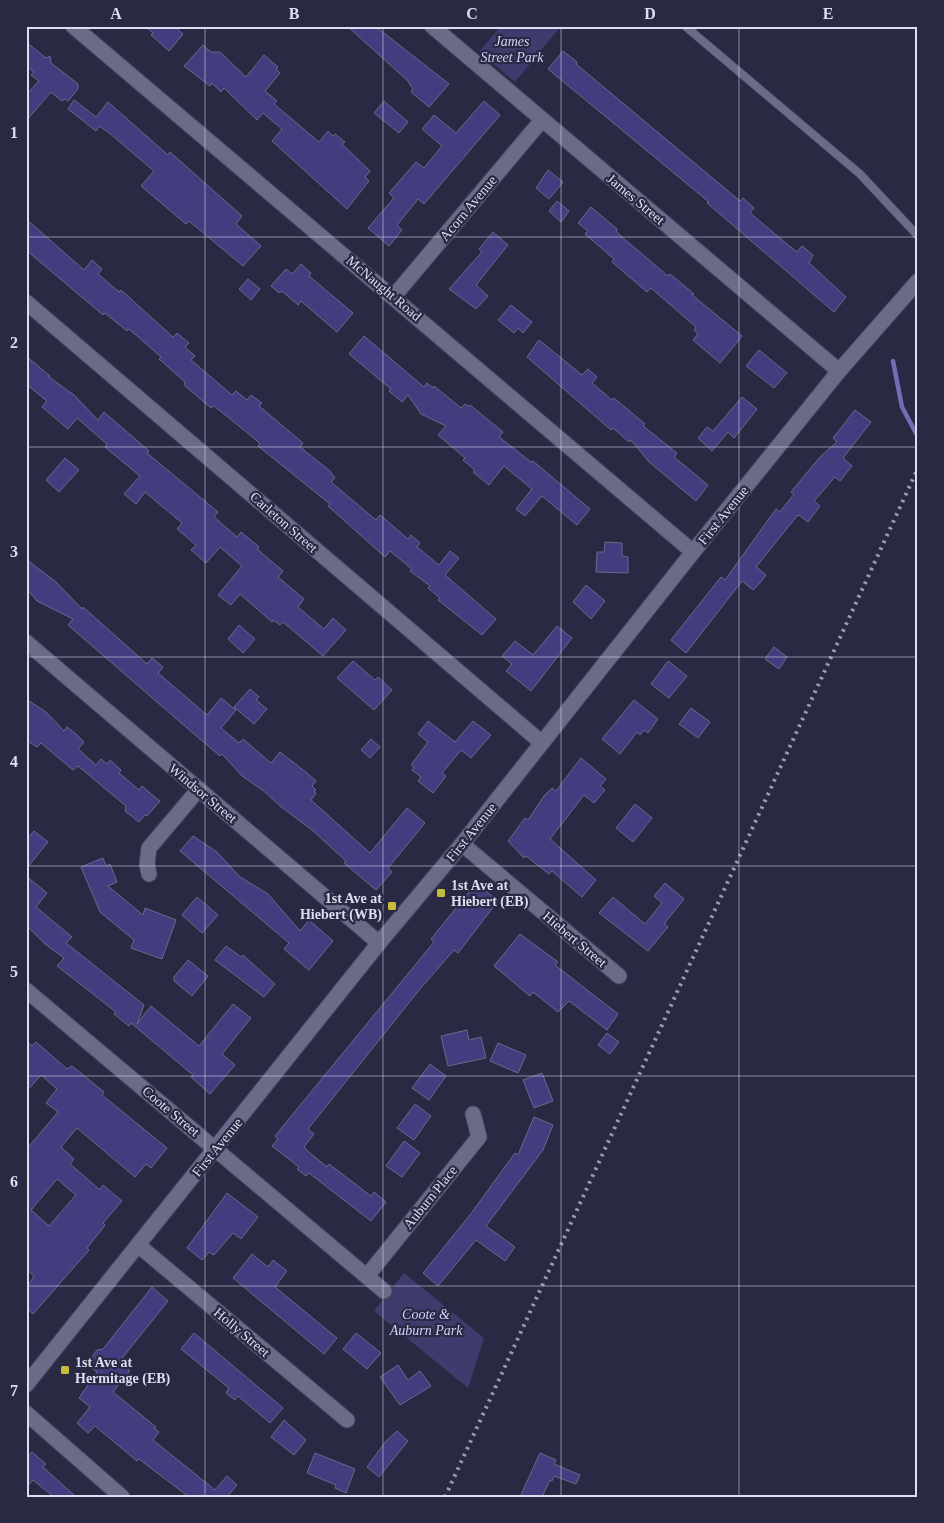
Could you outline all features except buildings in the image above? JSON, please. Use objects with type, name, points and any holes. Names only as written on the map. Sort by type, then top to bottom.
[{"type":"street","name":"McNaught Road","points":[[73,26],[394,296],[693,552]]},
{"type":"street","name":"James Street","points":[[432,26],[839,372]]},
{"type":"street","name":"Acorn Avenue","points":[[394,296],[542,120]]},
{"type":"street","name":"First Avenue","points":[[26,1384],[379,943],[462,844],[693,552],[839,372],[918,281]]},
{"type":"street","name":"Carleton Street","points":[[26,302],[542,743]]},
{"type":"street","name":"Windsor Street","points":[[26,642],[379,943]]},
{"type":"street","points":[[149,874],[147,864],[149,848],[199,789]]},
{"type":"street","name":"Hiebert Street","points":[[462,844],[619,976]]},
{"type":"street","name":"Coote Street","points":[[26,990],[384,1290]]},
{"type":"street","name":"Auburn Place","points":[[366,1276],[479,1137],[473,1114]]},
{"type":"street","name":"Holly Street","points":[[138,1244],[347,1420]]},
{"type":"street","points":[[26,1414],[122,1497]]},
{"type":"lane","points":[[685,26],[860,174],[918,236]]},
{"type":"green space","name":"James Street Park","points":[[501,26],[561,26],[515,82],[479,52]]},
{"type":"green space","name":"Coote & Auburn Park","points":[[404,1273],[484,1338],[468,1388],[374,1311]]},
{"type":"waterway","points":[[893,361],[902,407],[918,437]]},
{"type":"railway","points":[[445,1497],[918,468]]},
{"type":"place","name":"1st Ave at Hiebert (EB)","points":[[441,893]]},
{"type":"place","name":"1st Ave at Hiebert (WB)","points":[[392,906]]},
{"type":"place","name":"1st Ave at Hermitage (EB)","points":[[65,1370]]}]
